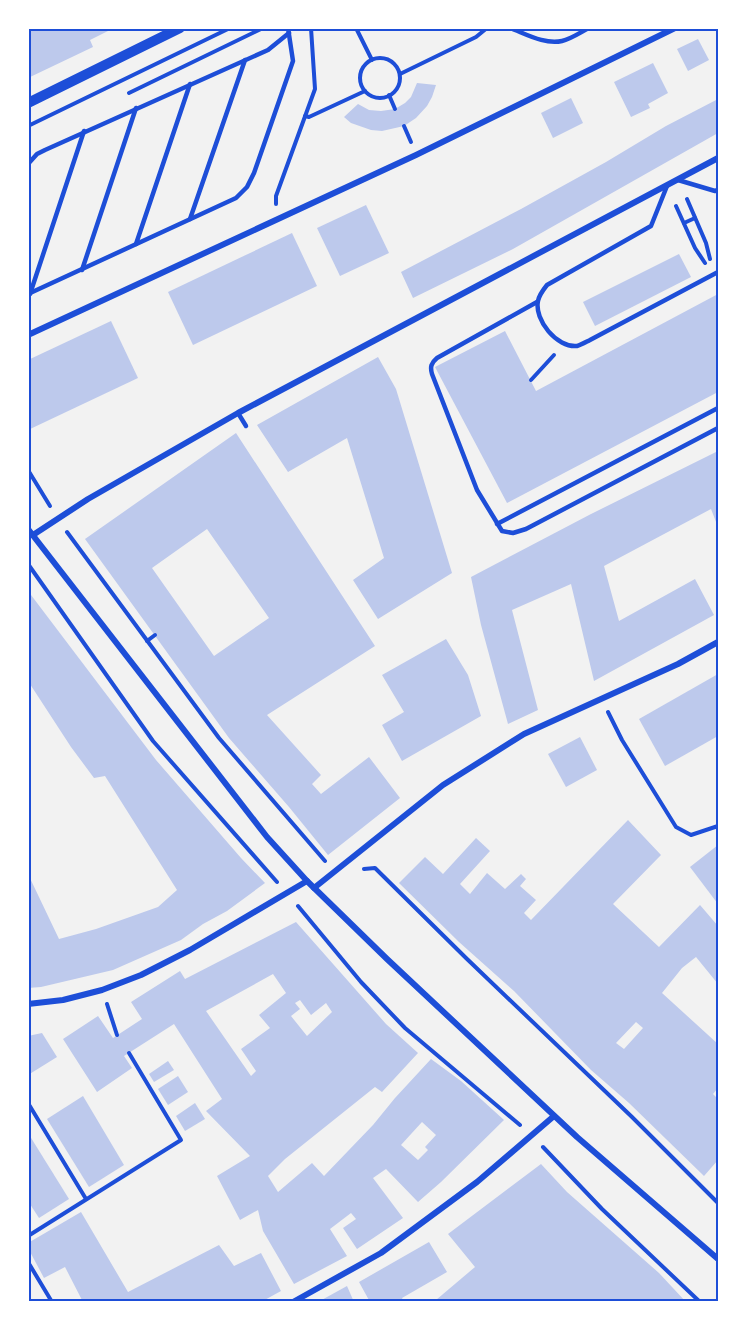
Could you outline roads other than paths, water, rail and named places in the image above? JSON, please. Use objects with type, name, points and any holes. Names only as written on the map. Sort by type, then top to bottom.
[{"type":"street","points":[[28,103],[180,28]]},
{"type":"street","points":[[28,335],[416,155],[675,28]]},
{"type":"street","points":[[718,158],[238,413],[31,532],[267,837],[307,881],[576,1137],[718,1259]]},
{"type":"street","points":[[314,888],[443,785],[524,734],[678,664],[718,642]]},
{"type":"street","points":[[28,1004],[63,1000],[102,990],[141,975],[190,950],[307,881]]},
{"type":"street","points":[[293,1302],[381,1252],[477,1182],[554,1116]]},
{"type":"lane","points":[[510,28],[549,41],[562,41],[589,28]]},
{"type":"lane","points":[[28,164],[37,154],[84,131],[268,50],[289,31]]},
{"type":"lane","points":[[29,294],[236,198],[247,187],[254,174],[293,61],[289,31]]},
{"type":"lane","points":[[190,219],[245,60]]},
{"type":"lane","points":[[136,244],[190,84]]},
{"type":"lane","points":[[82,270],[136,108]]},
{"type":"lane","points":[[29,294],[84,131]]},
{"type":"lane","points":[[678,180],[718,190]]},
{"type":"lane","points":[[667,186],[651,226],[557,279],[540,294],[537,310],[546,327],[553,338],[576,346],[718,272]]},
{"type":"lane","points":[[537,302],[437,358],[430,367],[477,490],[502,531],[513,533],[526,529],[718,428]]},
{"type":"lane","points":[[496,524],[718,408]]},
{"type":"lane","points":[[238,413],[246,426]]}]
